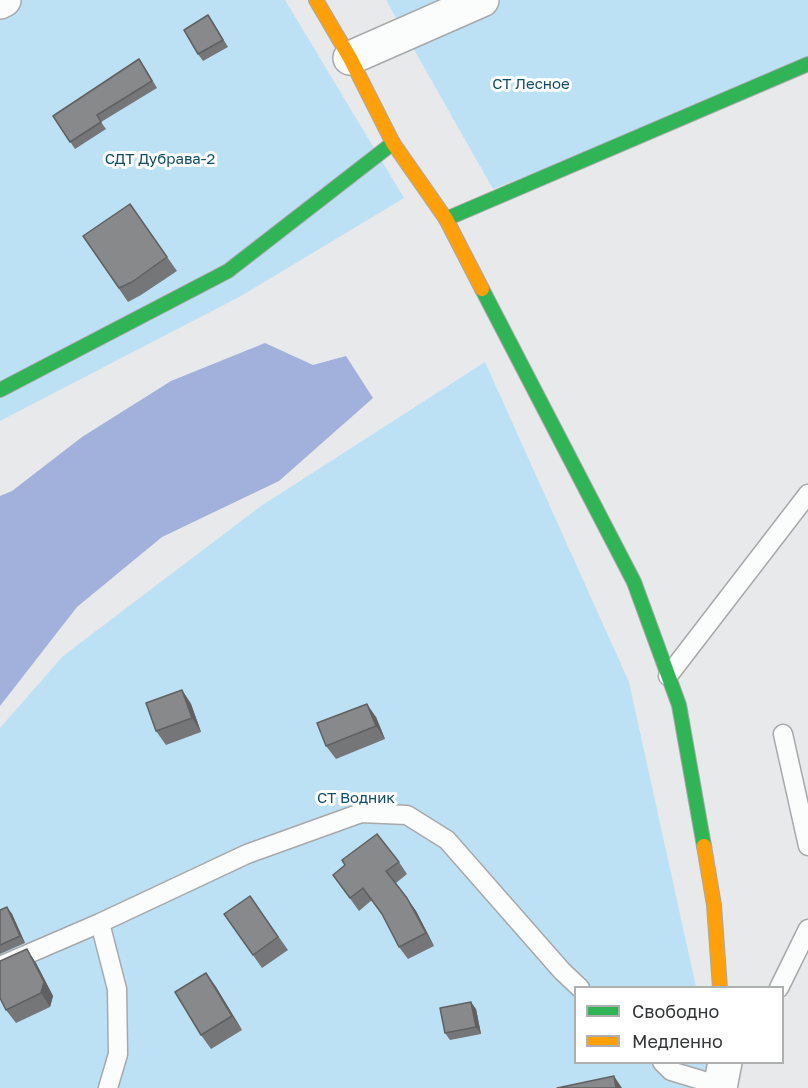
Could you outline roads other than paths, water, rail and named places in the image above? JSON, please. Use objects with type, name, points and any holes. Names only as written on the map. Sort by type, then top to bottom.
[{"type":"street","points":[[0,3],[4,0]]},
{"type":"street","points":[[316,0],[350,58],[393,142],[446,219],[634,582],[679,705],[714,905],[720,986]]},
{"type":"street","points":[[350,58],[482,0]]},
{"type":"street","points":[[446,219],[808,64]]},
{"type":"street","points":[[0,390],[228,271],[393,142]]},
{"type":"lane","points":[[668,676],[808,494]]},
{"type":"lane","points":[[783,734],[808,846]]},
{"type":"lane","points":[[0,966],[100,923],[247,854],[361,813],[407,815],[447,840],[562,971],[579,986]]},
{"type":"lane","points":[[100,923],[117,989],[118,1054],[108,1088]]},
{"type":"lane","points":[[780,986],[808,929]]},
{"type":"lane","points":[[664,1064],[671,1071],[722,1081]]},
{"type":"park label","name":"СТ Лесное","points":[[531,84]]},
{"type":"park label","name":"СДТ Дубрава-2","points":[[160,159]]},
{"type":"park label","name":"СТ Водник","points":[[356,798]]}]
